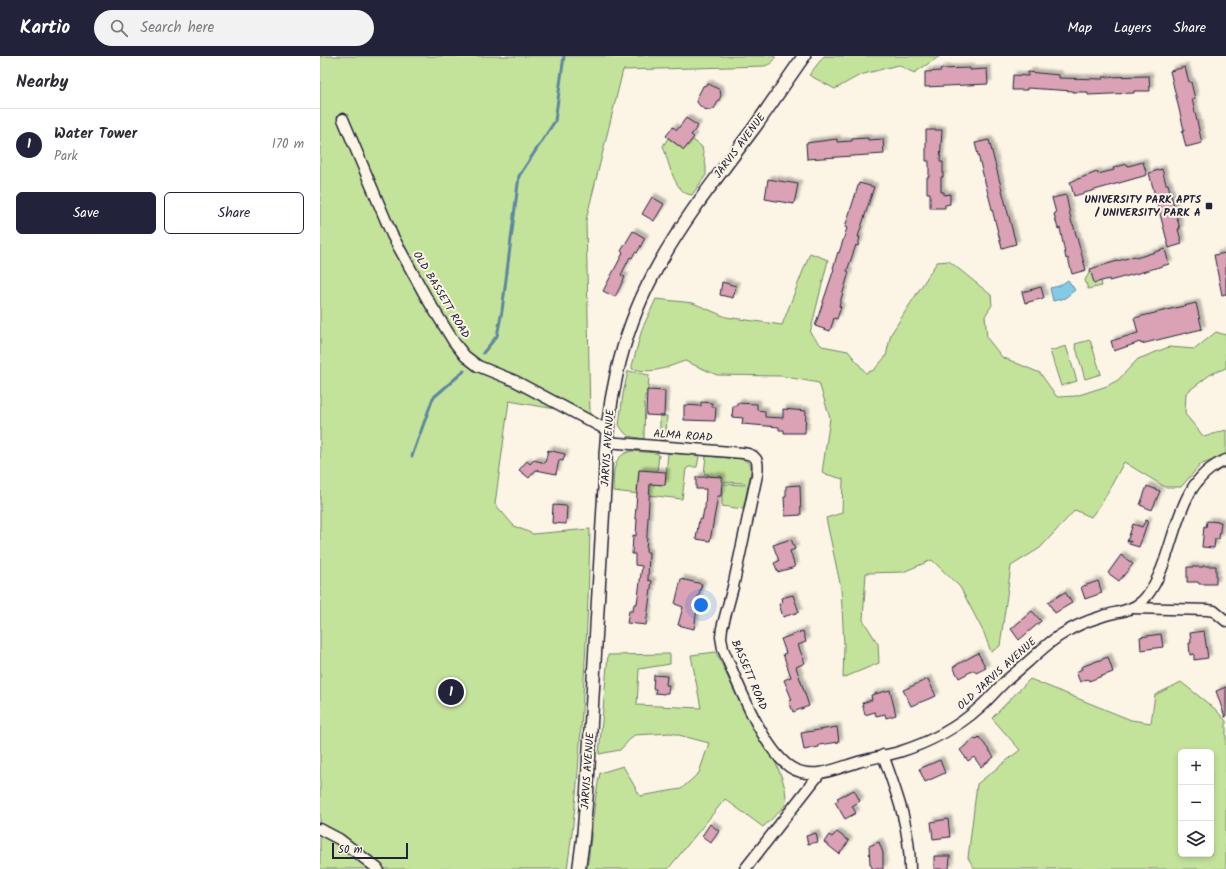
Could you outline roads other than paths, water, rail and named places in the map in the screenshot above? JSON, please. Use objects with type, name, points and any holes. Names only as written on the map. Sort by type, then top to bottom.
[{"type":"street","name":"JARVIS AVENUE","points":[[579,869],[590,756],[607,430],[615,383],[622,357],[634,316],[652,276],[696,205],[754,128],[804,56]]},
{"type":"street","name":"OLD BASSETT ROAD","points":[[343,119],[392,235],[426,297],[454,342],[465,356],[478,366],[515,381],[607,430]]},
{"type":"street","name":"ALMA ROAD","points":[[606,442],[743,453],[752,455],[756,458]]},
{"type":"street","name":"BASSETT ROAD","points":[[756,458],[758,464],[757,474],[721,638],[751,712],[774,750],[784,762],[791,767],[803,772],[820,773]]},
{"type":"street","name":"OLD JARVIS AVENUE","points":[[820,773],[904,750],[928,741],[964,720],[980,707],[1038,652],[1062,634],[1073,627],[1101,616],[1132,608],[1140,603],[1154,584],[1185,503],[1194,486],[1210,469],[1226,460]]},
{"type":"street","points":[[1132,608],[1144,610],[1208,610],[1214,611],[1226,621]]},
{"type":"street","points":[[884,755],[906,823],[910,869]]},
{"type":"street","points":[[744,869],[820,773]]},
{"type":"street","points":[[320,829],[339,838],[378,869]]},
{"type":"water","points":[[1068,280],[1075,290],[1065,298],[1053,301],[1050,288],[1059,286]]},
{"type":"waterway","points":[[483,353],[497,336],[502,311],[519,176],[555,121],[564,56]]},
{"type":"waterway","points":[[412,456],[433,398],[464,371]]},
{"type":"place","name":"UNIVERSITY PARK APTS / UNIVERSITY PARK A","points":[[1209,206]]},
{"type":"place","name":"Water Tower","points":[[451,692]]}]
